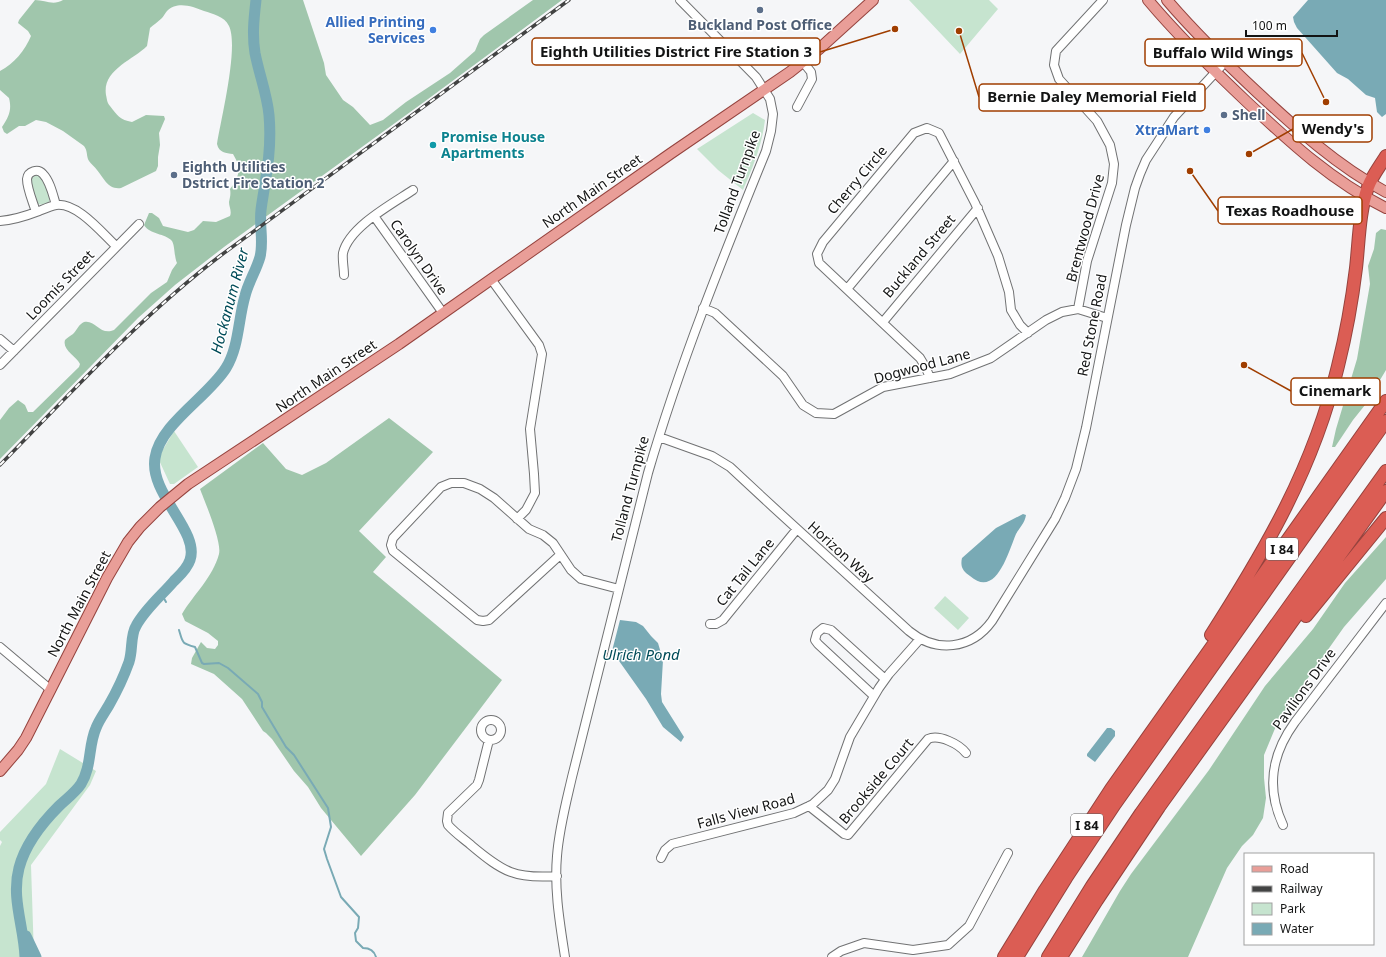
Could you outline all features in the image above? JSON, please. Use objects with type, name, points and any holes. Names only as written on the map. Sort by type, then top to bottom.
[{"type":"highway","points":[[1177,696],[1277,525],[1294,491],[1318,434],[1333,386],[1345,338],[1366,197],[1370,183],[1386,156]]},
{"type":"highway","name":"I 84","points":[[1004,957],[1030,912],[1076,842],[1177,696],[1386,401]]},
{"type":"highway","points":[[1017,957],[1066,878],[1115,804],[1386,421]]},
{"type":"highway","points":[[1048,957],[1089,891],[1141,813],[1386,471]]},
{"type":"highway","points":[[1061,957],[1142,832],[1386,491]]},
{"type":"highway","points":[[1253,675],[1279,650],[1386,518]]},
{"type":"main road","points":[[764,90],[803,62],[873,0]]},
{"type":"main road","points":[[1148,0],[1215,72],[1302,153],[1333,177],[1386,208]]},
{"type":"main road","points":[[1167,0],[1225,62],[1314,144],[1344,166],[1386,192]]},
{"type":"main road","name":"North Main Street","points":[[0,771],[26,738],[128,542],[140,527],[173,495],[443,313],[764,90]]},
{"type":"street","name":"Tolland Turnpike","points":[[566,957],[560,924],[556,876],[561,824],[572,777],[648,473],[659,436],[703,308],[766,151],[771,131],[773,114],[770,99],[756,77],[680,0]]},
{"type":"street","name":"Brentwood Drive","points":[[1078,309],[1087,261],[1112,183],[1114,164],[1110,145],[1097,122],[1058,79],[1054,66],[1056,51],[1104,0]]},
{"type":"street","points":[[797,107],[812,79],[811,72],[803,62]]},
{"type":"street","name":"Red Stone Road","points":[[1001,605],[1048,531],[1065,498],[1073,476],[1086,428],[1134,188],[1146,160],[1170,123],[1182,107],[1225,62]]},
{"type":"street","name":"Cherry Circle","points":[[930,378],[920,358],[819,263],[817,254],[823,242],[914,132],[927,128],[939,133],[978,208],[998,256],[1008,292],[1011,310],[1020,325],[1028,333]]},
{"type":"street","points":[[847,289],[954,161]]},
{"type":"street","points":[[36,212],[27,181],[28,176],[33,171],[38,170],[43,172],[56,205]]},
{"type":"street","points":[[344,275],[343,253],[350,239],[360,227],[374,216],[413,190]]},
{"type":"street","points":[[0,221],[13,220],[56,205],[66,205],[75,209],[85,217],[116,246]]},
{"type":"street","name":"Buckland Street","points":[[882,322],[978,208]]},
{"type":"street","name":"Carolyn Drive","points":[[374,216],[443,313]]},
{"type":"street","name":"Loomis Street","points":[[0,365],[139,224]]},
{"type":"street","points":[[492,279],[539,345],[542,354],[530,429],[535,493],[526,510],[517,520]]},
{"type":"street","name":"Dogwood Lane","points":[[703,308],[715,313],[778,371],[803,405],[816,413],[834,414],[883,386],[950,374],[992,358],[1051,317],[1062,312],[1078,309]]},
{"type":"street","points":[[1078,309],[1107,318]]},
{"type":"street","points":[[0,340],[14,351]]},
{"type":"street","name":"Horizon Way","points":[[659,436],[712,456],[728,465],[909,631],[920,639],[933,644],[946,646],[968,641],[986,628],[1001,605]]},
{"type":"street","points":[[560,555],[489,620],[483,621],[477,620],[393,551],[391,545],[394,538],[441,487],[451,483],[464,483],[494,498],[517,520],[529,529],[543,535],[553,542],[571,570],[581,579],[619,590]]},
{"type":"street","name":"Cat Tail Lane","points":[[710,624],[716,624],[723,620],[797,529]]},
{"type":"street","name":"Pavilions Drive","points":[[1283,825],[1275,803],[1273,785],[1276,758],[1283,740],[1295,722],[1386,603]]},
{"type":"street","points":[[874,696],[818,644],[815,638],[817,633],[824,628],[831,630],[885,679]]},
{"type":"street","name":"Falls View Road","points":[[661,858],[665,850],[672,844],[791,814],[809,806],[822,797],[831,786],[850,737],[874,696],[885,679],[920,639]]},
{"type":"street","points":[[0,647],[50,690]]},
{"type":"street","name":"Brookside Court","points":[[809,806],[847,836],[852,832],[928,739],[932,737],[955,743],[966,753]]},
{"type":"street","points":[[489,740],[477,785],[448,813],[448,825],[488,859],[506,871],[527,876],[556,876]]},
{"type":"street","points":[[832,957],[841,951],[864,943],[913,950],[948,945],[969,926],[1008,853]]},
{"type":"green space","points":[[35,0],[56,3],[63,0],[303,0],[324,63],[326,75],[343,100],[353,107],[370,125],[383,120],[406,102],[450,73],[475,51],[480,39],[484,35],[533,0],[562,0],[224,247],[175,285],[138,318],[0,459],[0,420],[9,408],[18,400],[25,405],[28,412],[33,412],[79,367],[80,364],[78,361],[67,350],[65,340],[84,322],[91,323],[105,331],[114,330],[151,293],[167,282],[177,263],[174,246],[169,238],[150,231],[144,225],[149,213],[152,213],[159,218],[163,226],[188,232],[194,230],[203,221],[216,222],[230,216],[230,189],[236,181],[240,167],[233,154],[221,151],[217,144],[231,66],[232,36],[229,26],[218,16],[195,7],[185,5],[171,8],[150,28],[147,46],[120,66],[109,79],[106,86],[108,104],[124,120],[132,122],[146,115],[164,116],[165,119],[159,133],[160,145],[158,166],[156,171],[121,188],[113,187],[107,183],[90,162],[84,146],[63,131],[46,122],[36,120],[25,126],[19,126],[7,134],[4,132],[2,127],[8,116],[10,106],[9,98],[0,90],[0,71],[14,61],[29,41],[31,36],[28,31],[18,23]]},
{"type":"green space","points":[[909,0],[989,0],[998,9],[960,54]]},
{"type":"green space","points":[[753,113],[765,120],[764,129],[754,164],[743,190],[718,170],[697,149]]},
{"type":"green space","points":[[37,174],[44,178],[50,197],[49,202],[44,205],[37,204],[30,182],[32,176]]},
{"type":"green space","points":[[1381,229],[1386,230],[1386,370],[1365,405],[1335,447],[1332,447],[1357,359],[1370,284],[1368,266],[1374,249],[1376,233]]},
{"type":"green space","points":[[389,418],[433,452],[359,531],[386,557],[373,572],[502,680],[415,795],[361,856],[321,808],[308,787],[294,771],[272,739],[263,731],[242,699],[214,674],[191,664],[192,658],[201,642],[207,648],[215,649],[218,645],[218,641],[208,633],[185,621],[182,614],[208,578],[219,554],[216,532],[200,489],[263,443],[286,469],[302,475],[326,463]]},
{"type":"green space","points":[[174,431],[198,467],[174,484],[170,484],[158,458]]},
{"type":"green space","points":[[1386,537],[1386,579],[1344,627],[1279,719],[1264,755],[1266,798],[1263,818],[1253,835],[1242,846],[1227,868],[1188,957],[1082,957],[1131,874],[1209,770],[1265,686],[1313,629],[1345,583]]},
{"type":"green space","points":[[945,596],[969,618],[958,630],[934,608]]},
{"type":"green space","points":[[60,749],[96,771],[90,785],[31,865],[34,957],[0,957],[0,846],[2,842],[0,840],[0,832],[46,784]]},
{"type":"water","points":[[1308,0],[1386,0],[1386,114],[1382,117],[1377,112],[1375,98],[1366,95],[1348,79],[1337,73],[1297,28],[1293,17]]},
{"type":"water","points":[[1023,514],[1026,515],[1024,520],[1016,534],[1000,571],[994,578],[987,582],[979,582],[970,576],[962,566],[962,558],[996,528]]},
{"type":"water","name":"Ulrich Pond","points":[[620,620],[636,622],[643,626],[658,643],[663,660],[662,702],[684,737],[681,742],[663,727],[646,699],[612,651]]},
{"type":"water","points":[[1107,728],[1111,728],[1115,731],[1115,736],[1095,762],[1087,756],[1087,754]]},
{"type":"waterway","name":"Hockanum River","points":[[25,957],[16,890],[19,868],[25,851],[40,827],[81,784],[87,770],[92,742],[99,722],[118,689],[127,667],[134,630],[149,608],[183,572],[190,560],[191,549],[188,537],[159,485],[155,472],[155,458],[159,446],[175,422],[208,390],[226,368],[236,342],[246,291],[260,257],[262,245],[261,210],[268,166],[270,132],[268,107],[254,46],[256,0]]},
{"type":"waterway","name":"Hockanum River","points":[[162,595],[166,602]]},
{"type":"waterway","points":[[179,630],[183,642],[195,647],[202,663],[219,663],[228,668],[258,694],[262,702],[262,707],[286,747],[294,755],[328,808],[331,827],[324,849],[327,859],[341,897],[359,917],[358,928],[355,933],[356,941],[363,948],[373,951],[376,957]]},
{"type":"waterway","points":[[26,936],[36,957]]},
{"type":"railway","points":[[0,465],[106,357],[190,280],[220,256],[569,0]]},
{"type":"place","name":"Buckland Post Office","points":[[760,10]]},
{"type":"place","name":"Eighth Utilities District Fire Station 3","points":[[895,29]]},
{"type":"place","name":"Allied Printing Services","points":[[433,30]]},
{"type":"place","name":"Bernie Daley Memorial Field","points":[[959,31]]},
{"type":"place","name":"Buffalo Wild Wings","points":[[1326,102]]},
{"type":"place","name":"Shell","points":[[1224,115]]},
{"type":"place","name":"XtraMart","points":[[1207,130]]},
{"type":"place","name":"Promise House Apartments","points":[[433,145]]},
{"type":"place","name":"Wendy's","points":[[1249,154]]},
{"type":"place","name":"Texas Roadhouse","points":[[1190,171]]},
{"type":"place","name":"Eighth Utilities Dstrict Fire Station 2","points":[[174,175]]},
{"type":"place","name":"Cinemark","points":[[1244,365]]}]
